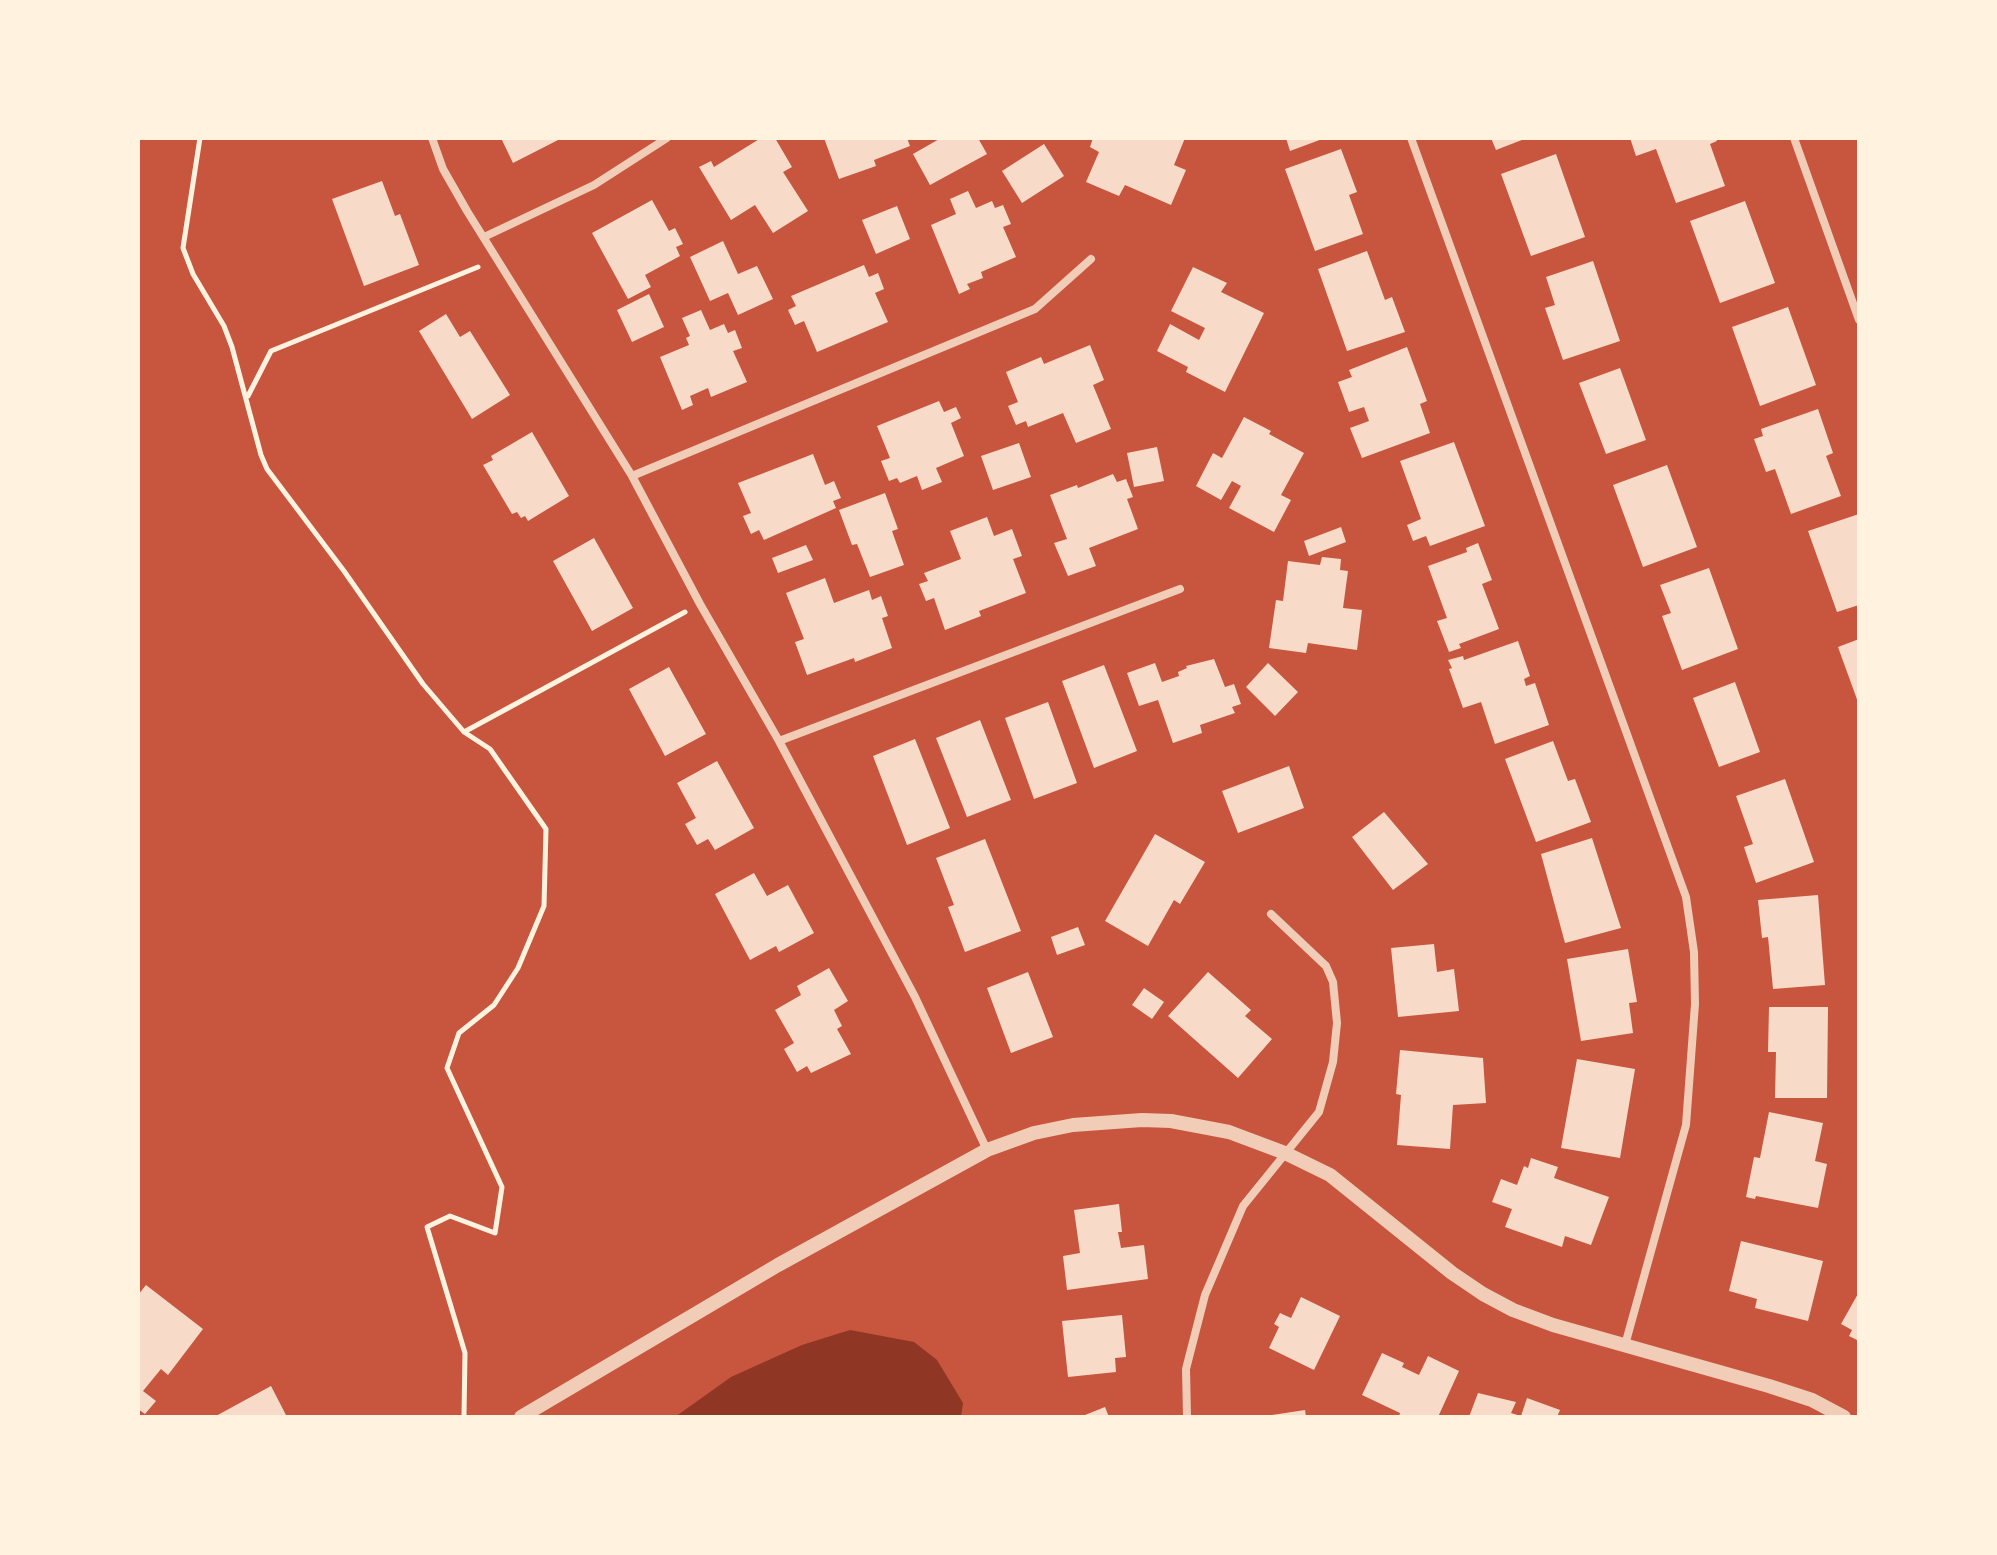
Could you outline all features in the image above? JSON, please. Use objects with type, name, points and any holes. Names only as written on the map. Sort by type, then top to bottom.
[{"type":"street","points":[[432,138],[443,169],[632,476],[700,604],[779,741],[915,997],[987,1150]]},
{"type":"street","points":[[484,237],[594,185],[667,138]]},
{"type":"street","points":[[1411,138],[1686,897],[1694,952],[1695,1004],[1686,1125],[1625,1345]]},
{"type":"street","points":[[1794,138],[1859,320]]},
{"type":"street","points":[[632,476],[1035,309],[1091,259]]},
{"type":"street","points":[[779,741],[1180,589]]},
{"type":"street","points":[[1187,1417],[1186,1369],[1205,1295],[1243,1206],[1319,1112],[1333,1062],[1337,1023],[1333,982],[1326,966],[1271,914]]},
{"type":"street","points":[[521,1417],[778,1265],[987,1150],[1034,1133],[1073,1125],[1142,1120],[1171,1121],[1229,1132],[1285,1153],[1330,1175],[1452,1273],[1513,1310],[1553,1325],[1769,1386],[1812,1400],[1844,1417]]},
{"type":"path","points":[[200,138],[183,248],[193,274],[224,326],[267,469],[344,571],[423,684],[464,732],[490,749],[546,829],[544,906],[518,968],[494,1005],[459,1033],[447,1068],[502,1187],[495,1233],[450,1216],[427,1227],[465,1353],[464,1415]]},
{"type":"path","points":[[247,397],[271,351],[497,259]]},
{"type":"path","points":[[464,732],[700,604]]},
{"type":"shaded area","points":[[850,1330],[914,1342],[937,1360],[963,1403],[961,1417],[675,1417],[731,1377],[802,1345]]},
{"type":"building","points":[[501,138],[562,138],[513,163]]},
{"type":"building","points":[[761,138],[775,138],[792,167],[783,172],[808,211],[773,233],[755,205],[731,220],[699,167],[711,161],[714,167]]},
{"type":"building","points":[[824,138],[907,138],[910,146],[874,160],[876,166],[839,179]]},
{"type":"building","points":[[941,138],[978,138],[987,154],[930,185],[913,154]]},
{"type":"building","points":[[1093,138],[1185,138],[1174,165],[1186,170],[1171,205],[1125,185],[1119,196],[1086,182],[1099,152],[1090,147]]},
{"type":"building","points":[[1286,138],[1325,138],[1290,151]]},
{"type":"building","points":[[1491,138],[1527,138],[1496,150]]},
{"type":"building","points":[[1630,138],[1716,138],[1717,141],[1710,144],[1725,186],[1676,203],[1656,149],[1636,156]]},
{"type":"building","points":[[1044,144],[1064,176],[1022,203],[1002,171]]},
{"type":"building","points":[[1341,149],[1357,192],[1349,195],[1363,234],[1315,251],[1285,169]]},
{"type":"building","points":[[1556,154],[1585,237],[1531,256],[1501,174]]},
{"type":"building","points":[[382,181],[395,216],[400,214],[419,265],[364,286],[332,199]]},
{"type":"building","points":[[968,191],[976,208],[992,201],[995,208],[1003,205],[1011,224],[1003,227],[1016,257],[981,272],[983,278],[967,284],[970,289],[959,294],[931,225],[956,214],[950,199]]},
{"type":"building","points":[[652,200],[669,231],[675,228],[683,244],[676,247],[680,256],[645,275],[651,287],[628,299],[592,233]]},
{"type":"building","points":[[1745,201],[1775,283],[1720,303],[1690,221]]},
{"type":"building","points":[[897,206],[910,239],[876,254],[862,220]]},
{"type":"building","points":[[723,241],[738,274],[757,266],[773,299],[738,315],[728,293],[710,301],[690,257]]},
{"type":"building","points":[[1367,251],[1385,300],[1392,297],[1405,332],[1347,351],[1318,269]]},
{"type":"building","points":[[1593,261],[1620,341],[1563,360],[1545,308],[1555,305],[1546,277]]},
{"type":"building","points":[[864,265],[869,277],[878,273],[884,289],[875,293],[888,322],[817,352],[804,321],[795,325],[788,310],[796,306],[791,296]]},
{"type":"building","points":[[1193,267],[1227,283],[1221,292],[1264,313],[1225,392],[1186,372],[1188,367],[1157,351],[1170,324],[1199,340],[1205,328],[1171,311]]},
{"type":"building","points":[[649,294],[664,327],[632,342],[617,310]]},
{"type":"building","points":[[1788,307],[1816,385],[1760,406],[1732,327]]},
{"type":"building","points":[[701,310],[710,330],[724,324],[728,333],[735,330],[742,348],[733,351],[747,382],[711,397],[708,388],[690,396],[693,405],[682,410],[660,357],[689,345],[686,338],[690,336],[682,318]]},
{"type":"building","points":[[446,314],[460,337],[470,331],[510,395],[472,419],[419,331]]},
{"type":"building","points":[[1090,345],[1104,380],[1093,385],[1111,429],[1076,443],[1063,413],[1028,427],[1026,421],[1016,425],[1008,406],[1018,402],[1006,372],[1041,357],[1044,364]]},
{"type":"building","points":[[1407,347],[1427,401],[1420,404],[1430,433],[1362,458],[1350,428],[1369,421],[1364,407],[1349,412],[1338,382],[1352,377],[1349,370]]},
{"type":"building","points":[[1620,368],[1646,440],[1606,454],[1579,383]]},
{"type":"building","points":[[939,401],[944,412],[956,407],[961,418],[951,423],[964,456],[936,468],[942,482],[922,490],[917,476],[900,483],[897,478],[889,481],[881,461],[890,458],[877,426]]},
{"type":"building","points":[[1818,409],[1833,453],[1826,456],[1841,496],[1791,514],[1775,469],[1766,472],[1754,439],[1763,436],[1761,429]]},
{"type":"building","points":[[1244,417],[1304,453],[1281,495],[1291,500],[1274,532],[1229,508],[1241,486],[1232,481],[1221,500],[1196,486],[1213,453],[1222,458]]},
{"type":"building","points":[[532,432],[569,496],[528,521],[517,512],[512,514],[483,465],[493,460],[491,456]]},
{"type":"building","points":[[1454,442],[1485,526],[1430,546],[1426,536],[1413,541],[1407,525],[1421,519],[1400,461]]},
{"type":"building","points":[[1019,443],[1031,477],[993,490],[981,456]]},
{"type":"building","points":[[1157,447],[1164,481],[1134,487],[1127,453]]},
{"type":"building","points":[[813,454],[825,485],[834,481],[841,498],[833,501],[836,508],[764,540],[759,530],[751,534],[743,516],[751,513],[738,483]]},
{"type":"building","points":[[1667,465],[1697,547],[1643,567],[1613,485]]},
{"type":"building","points":[[1113,474],[1117,482],[1126,479],[1133,497],[1127,499],[1138,529],[1089,548],[1096,566],[1068,576],[1054,543],[1067,539],[1050,495]]},
{"type":"building","points":[[885,493],[898,529],[892,531],[904,565],[870,577],[857,544],[852,545],[839,510]]},
{"type":"building","points":[[1859,514],[1859,605],[1837,612],[1808,531]]},
{"type":"building","points":[[987,517],[994,536],[1012,529],[1022,556],[1013,559],[1026,593],[979,611],[981,616],[945,630],[934,598],[926,601],[919,584],[928,581],[924,573],[961,559],[950,531]]},
{"type":"building","points":[[1341,527],[1346,542],[1309,556],[1304,541]]},
{"type":"building","points":[[594,538],[633,608],[592,631],[553,561]]},
{"type":"building","points":[[1478,543],[1492,580],[1482,584],[1499,629],[1459,644],[1461,648],[1449,652],[1437,621],[1447,618],[1428,566],[1467,552],[1466,548]]},
{"type":"building","points":[[806,545],[813,560],[778,573],[772,558]]},
{"type":"building","points":[[1322,557],[1341,559],[1340,570],[1348,571],[1343,608],[1362,610],[1357,650],[1308,643],[1306,653],[1269,648],[1276,600],[1283,601],[1288,561],[1320,565]]},
{"type":"building","points":[[1709,568],[1738,649],[1682,670],[1662,616],[1671,613],[1660,585]]},
{"type":"building","points":[[825,578],[834,603],[869,590],[872,600],[881,596],[888,616],[882,618],[892,648],[807,675],[795,642],[804,639],[786,593]]},
{"type":"building","points":[[1859,639],[1859,705],[1838,647]]},
{"type":"building","points":[[1518,641],[1530,676],[1524,679],[1526,686],[1535,683],[1549,725],[1495,744],[1481,702],[1463,708],[1448,660],[1463,656],[1464,660]]},
{"type":"building","points":[[1214,659],[1225,687],[1234,684],[1241,704],[1232,707],[1235,713],[1200,725],[1202,733],[1173,743],[1158,700],[1139,706],[1127,673],[1155,663],[1162,682],[1179,676],[1178,672],[1186,666]]},
{"type":"building","points":[[1268,663],[1298,692],[1275,716],[1246,687]]},
{"type":"building","points":[[1104,665],[1137,751],[1094,768],[1062,681]]},
{"type":"building","points":[[669,667],[706,734],[665,756],[629,689]]},
{"type":"building","points":[[1735,682],[1760,752],[1719,767],[1693,698]]},
{"type":"building","points":[[1048,702],[1077,783],[1034,799],[1005,718]]},
{"type":"building","points":[[980,720],[1011,800],[967,817],[936,738]]},
{"type":"building","points":[[915,739],[950,828],[907,845],[873,756]]},
{"type":"building","points":[[1553,741],[1568,781],[1575,779],[1591,822],[1536,842],[1505,759]]},
{"type":"building","points":[[717,761],[754,828],[715,850],[708,839],[697,845],[685,824],[696,818],[677,783]]},
{"type":"building","points":[[1289,766],[1304,808],[1238,833],[1222,791]]},
{"type":"building","points":[[1785,779],[1814,862],[1756,883],[1744,847],[1753,844],[1736,796]]},
{"type":"building","points":[[1384,812],[1428,864],[1393,890],[1352,837]]},
{"type":"building","points":[[1155,834],[1205,862],[1180,904],[1174,900],[1148,946],[1105,921]]},
{"type":"building","points":[[1592,838],[1621,928],[1565,943],[1541,854]]},
{"type":"building","points":[[985,839],[1021,931],[965,952],[948,907],[954,905],[936,858]]},
{"type":"building","points":[[754,873],[767,896],[788,885],[814,933],[779,952],[776,946],[750,960],[715,894]]},
{"type":"building","points":[[1818,895],[1825,985],[1773,989],[1768,937],[1762,938],[1758,900]]},
{"type":"building","points":[[1078,927],[1085,945],[1057,955],[1051,937]]},
{"type":"building","points":[[1434,944],[1437,972],[1454,969],[1459,1011],[1398,1017],[1391,948]]},
{"type":"building","points":[[1628,949],[1637,1002],[1629,1003],[1633,1033],[1581,1041],[1567,959]]},
{"type":"building","points":[[829,968],[848,1001],[834,1010],[842,1026],[837,1029],[851,1054],[811,1073],[807,1066],[797,1072],[784,1049],[794,1043],[775,1010],[801,995],[797,986]]},
{"type":"building","points":[[1028,972],[1053,1037],[1011,1053],[987,988]]},
{"type":"building","points":[[1208,972],[1251,1010],[1245,1016],[1272,1039],[1238,1078],[1168,1016]]},
{"type":"building","points":[[1144,988],[1164,1002],[1152,1019],[1132,1005]]},
{"type":"building","points":[[1769,1007],[1828,1007],[1827,1098],[1775,1098],[1776,1052],[1768,1052]]},
{"type":"building","points":[[1400,1050],[1483,1058],[1486,1103],[1453,1105],[1450,1149],[1397,1145],[1401,1095],[1396,1094]]},
{"type":"building","points":[[1577,1059],[1635,1069],[1620,1158],[1561,1148]]},
{"type":"building","points":[[1769,1112],[1823,1123],[1815,1161],[1827,1164],[1818,1208],[1756,1196],[1755,1199],[1746,1197],[1754,1157],[1760,1158]]},
{"type":"building","points":[[1531,1158],[1558,1167],[1554,1178],[1609,1197],[1591,1245],[1565,1236],[1562,1247],[1505,1227],[1512,1209],[1492,1202],[1501,1179],[1517,1185],[1524,1166],[1528,1168]]},
{"type":"building","points":[[1119,1204],[1121,1248],[1144,1245],[1148,1279],[1067,1290],[1063,1256],[1080,1253],[1074,1210]]},
{"type":"building","points":[[1741,1241],[1823,1261],[1808,1321],[1755,1308],[1757,1299],[1729,1291]]},
{"type":"building","points":[[146,1285],[203,1329],[168,1375],[161,1369],[143,1391],[156,1401],[145,1414],[138,1409],[138,1295]]},
{"type":"building","points":[[1859,1292],[1859,1341],[1849,1336],[1852,1330],[1841,1324]]},
{"type":"building","points":[[1301,1297],[1340,1316],[1314,1370],[1269,1348],[1279,1327],[1274,1324],[1280,1313],[1291,1318]]},
{"type":"building","points":[[1122,1315],[1126,1357],[1115,1358],[1116,1372],[1068,1377],[1062,1321]]},
{"type":"building","points":[[1382,1353],[1404,1363],[1402,1367],[1419,1375],[1428,1356],[1459,1371],[1438,1417],[1399,1417],[1400,1413],[1362,1395]]},
{"type":"building","points":[[271,1386],[287,1417],[214,1417]]},
{"type":"building","points":[[1478,1393],[1516,1402],[1511,1413],[1521,1416],[1527,1398],[1560,1410],[1557,1417],[1469,1417]]},
{"type":"building","points":[[1105,1407],[1109,1417],[1080,1417]]},
{"type":"building","points":[[1305,1410],[1306,1417],[1272,1415]]}]
